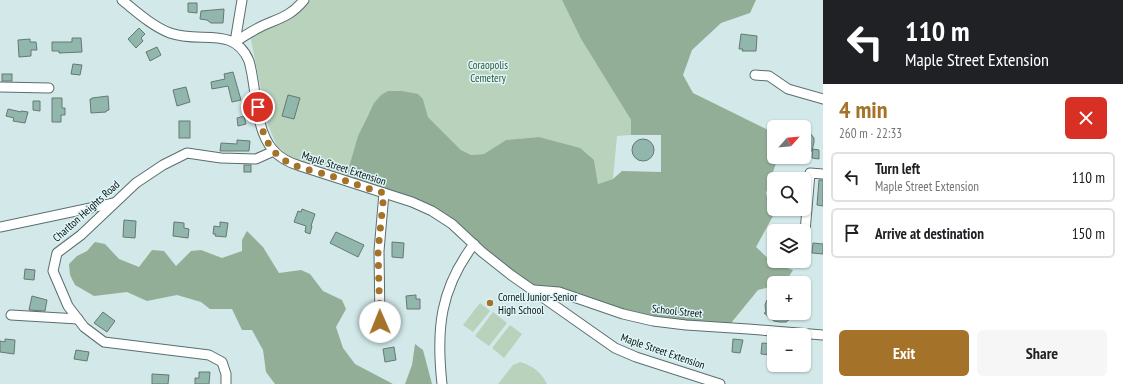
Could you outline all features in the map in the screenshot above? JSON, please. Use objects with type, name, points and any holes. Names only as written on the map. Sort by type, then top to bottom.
[{"type":"street","points":[[122,0],[154,25],[170,33],[195,38],[221,38],[234,42],[252,31],[289,15],[297,9],[304,0]]},
{"type":"street","points":[[234,42],[242,0]]},
{"type":"street","name":"Maple Street Extension","points":[[234,42],[243,49],[249,61],[260,121],[266,138],[274,151],[285,160],[412,202],[432,211],[452,224],[494,261],[615,348],[636,357],[720,384]]},
{"type":"street","points":[[755,75],[769,76],[788,89],[823,99]]},
{"type":"street","points":[[0,87],[49,88]]},
{"type":"street","name":"Charlton Heights Road","points":[[226,384],[226,374],[222,362],[209,355],[104,342],[84,327],[68,306],[53,271],[57,253],[81,235],[136,183],[163,165],[187,153],[221,158],[256,159],[274,151]]},
{"type":"street","points":[[806,224],[810,173],[823,174]]},
{"type":"street","points":[[380,322],[378,251],[384,193]]},
{"type":"street","points":[[0,227],[114,203]]},
{"type":"street","points":[[442,384],[440,344],[441,316],[444,301],[456,270],[474,244]]},
{"type":"street","name":"School Street","points":[[533,290],[559,292],[623,314],[653,321],[686,325],[823,335]]},
{"type":"street","points":[[12,315],[78,319]]},
{"type":"green space","name":"Coraopolis Cemetery","points":[[310,0],[562,0],[581,39],[631,120],[631,135],[617,136],[613,179],[598,184],[594,160],[560,143],[539,137],[506,140],[484,154],[471,155],[461,150],[428,117],[423,99],[381,95],[374,104],[364,123],[356,144],[347,176],[299,161],[289,156],[277,146],[268,125],[251,40],[257,33],[295,16]]},
{"type":"green space","points":[[562,0],[756,0],[750,13],[721,23],[692,50],[683,75],[693,93],[767,130],[767,164],[776,164],[773,172],[767,172],[767,216],[773,216],[769,224],[767,224],[767,227],[756,247],[767,257],[767,268],[787,268],[793,270],[789,276],[767,276],[767,288],[758,290],[727,328],[668,323],[570,295],[533,290],[440,215],[345,181],[358,136],[374,103],[381,95],[388,91],[402,91],[418,94],[423,99],[428,117],[461,150],[471,155],[484,154],[506,140],[539,137],[580,148],[594,160],[598,184],[613,179],[622,171],[661,172],[661,135],[631,135],[631,120],[581,39]]},
{"type":"green space","points":[[247,231],[263,247],[279,273],[301,270],[310,274],[323,291],[342,300],[346,309],[336,327],[343,348],[355,364],[393,384],[275,384],[266,372],[263,350],[252,330],[242,330],[232,309],[210,309],[201,302],[177,295],[147,301],[127,292],[94,296],[75,285],[70,275],[69,264],[77,256],[87,251],[95,242],[105,244],[119,259],[139,267],[152,250],[164,251],[176,266],[191,251],[201,250],[222,258],[242,251],[242,240]]},
{"type":"green space","points":[[480,303],[490,311],[473,332],[463,325]]},
{"type":"green space","points":[[493,312],[507,323],[489,346],[475,336]]},
{"type":"green space","points":[[510,325],[522,334],[504,358],[492,348]]},
{"type":"green space","points":[[415,344],[423,350],[432,384],[405,384],[412,365]]},
{"type":"green space","points":[[520,362],[529,365],[536,370],[547,384],[498,384],[513,365]]},
{"type":"building","points":[[188,3],[197,3],[197,13],[188,12]]},
{"type":"building","points":[[224,9],[223,23],[211,23],[207,20],[200,19],[201,11]]},
{"type":"building","points":[[139,28],[145,34],[141,38],[143,41],[136,48],[128,39]]},
{"type":"building","points":[[741,34],[757,36],[756,51],[742,51],[743,49],[739,49]]},
{"type":"building","points":[[72,38],[81,38],[82,52],[59,53],[59,51],[52,51],[52,42],[72,42]]},
{"type":"building","points":[[30,39],[30,42],[36,42],[37,50],[31,50],[31,56],[19,57],[18,40]]},
{"type":"building","points":[[157,47],[161,55],[150,61],[146,52]]},
{"type":"building","points":[[73,64],[82,65],[80,75],[71,74]]},
{"type":"building","points":[[233,72],[241,100],[232,102],[228,86],[212,89],[211,82],[225,79],[224,74]]},
{"type":"building","points":[[2,74],[12,74],[12,81],[2,81]]},
{"type":"building","points":[[186,87],[190,102],[177,106],[173,90]]},
{"type":"building","points":[[288,95],[300,98],[294,119],[282,116]]},
{"type":"building","points":[[108,96],[109,110],[106,112],[91,113],[90,99]]},
{"type":"building","points":[[52,98],[62,98],[62,108],[65,108],[65,115],[61,115],[61,122],[52,122]]},
{"type":"building","points":[[33,101],[40,101],[40,111],[33,110]]},
{"type":"building","points":[[8,109],[28,112],[25,123],[13,121],[14,118],[6,116]]},
{"type":"building","points":[[244,116],[246,124],[238,126],[237,118]]},
{"type":"building","points":[[179,121],[190,121],[190,138],[179,138]]},
{"type":"building","points":[[811,134],[814,138],[811,151]]},
{"type":"building","points":[[643,139],[651,142],[654,150],[651,158],[643,161],[635,158],[632,150],[635,142]]},
{"type":"building","points":[[237,140],[250,141],[249,151],[220,151],[221,143],[237,144]]},
{"type":"building","points":[[813,149],[819,150],[819,159],[812,158]]},
{"type":"building","points":[[244,165],[251,165],[251,172],[244,172]]},
{"type":"building","points":[[819,180],[823,180],[823,206],[817,205]]},
{"type":"building","points":[[302,209],[315,214],[310,234],[305,232],[306,226],[294,222],[298,211],[301,212]]},
{"type":"building","points":[[124,220],[136,221],[135,238],[123,237]]},
{"type":"building","points":[[174,222],[184,223],[184,228],[189,229],[188,238],[173,236]]},
{"type":"building","points":[[220,222],[228,223],[226,237],[215,236],[216,234],[213,234],[214,226],[220,227]]},
{"type":"building","points":[[336,232],[364,245],[358,257],[330,243]]},
{"type":"building","points":[[392,242],[404,243],[403,258],[392,257]]},
{"type":"building","points":[[813,243],[823,244],[823,254],[812,253]]},
{"type":"building","points":[[25,269],[35,270],[34,280],[24,279]]},
{"type":"building","points":[[416,295],[416,299],[420,299],[420,309],[407,309],[406,296]]},
{"type":"building","points":[[32,296],[47,300],[45,311],[29,310]]},
{"type":"building","points":[[767,300],[767,315],[764,313],[766,313],[765,305]]},
{"type":"building","points":[[103,312],[115,321],[107,332],[94,323]]},
{"type":"building","points":[[773,320],[788,320],[786,322]]},
{"type":"building","points":[[5,339],[15,340],[14,354],[0,352],[0,341],[5,342]]},
{"type":"building","points":[[733,339],[743,340],[740,353],[732,352]]},
{"type":"building","points":[[762,343],[767,343],[767,355],[761,354]]},
{"type":"building","points":[[394,347],[396,360],[385,362],[383,349]]},
{"type":"building","points":[[76,350],[89,352],[87,361],[74,359]]},
{"type":"building","points":[[199,372],[210,372],[209,384],[195,384],[195,378],[199,378]]},
{"type":"building","points":[[152,374],[169,375],[168,384],[152,384]]},
{"type":"place","name":"Cornell Junior-Senior High School","points":[[490,303]]},
{"type":"route","points":[[258,107],[260,121],[269,145],[279,156],[300,166],[384,193],[378,251],[380,322]]}]
